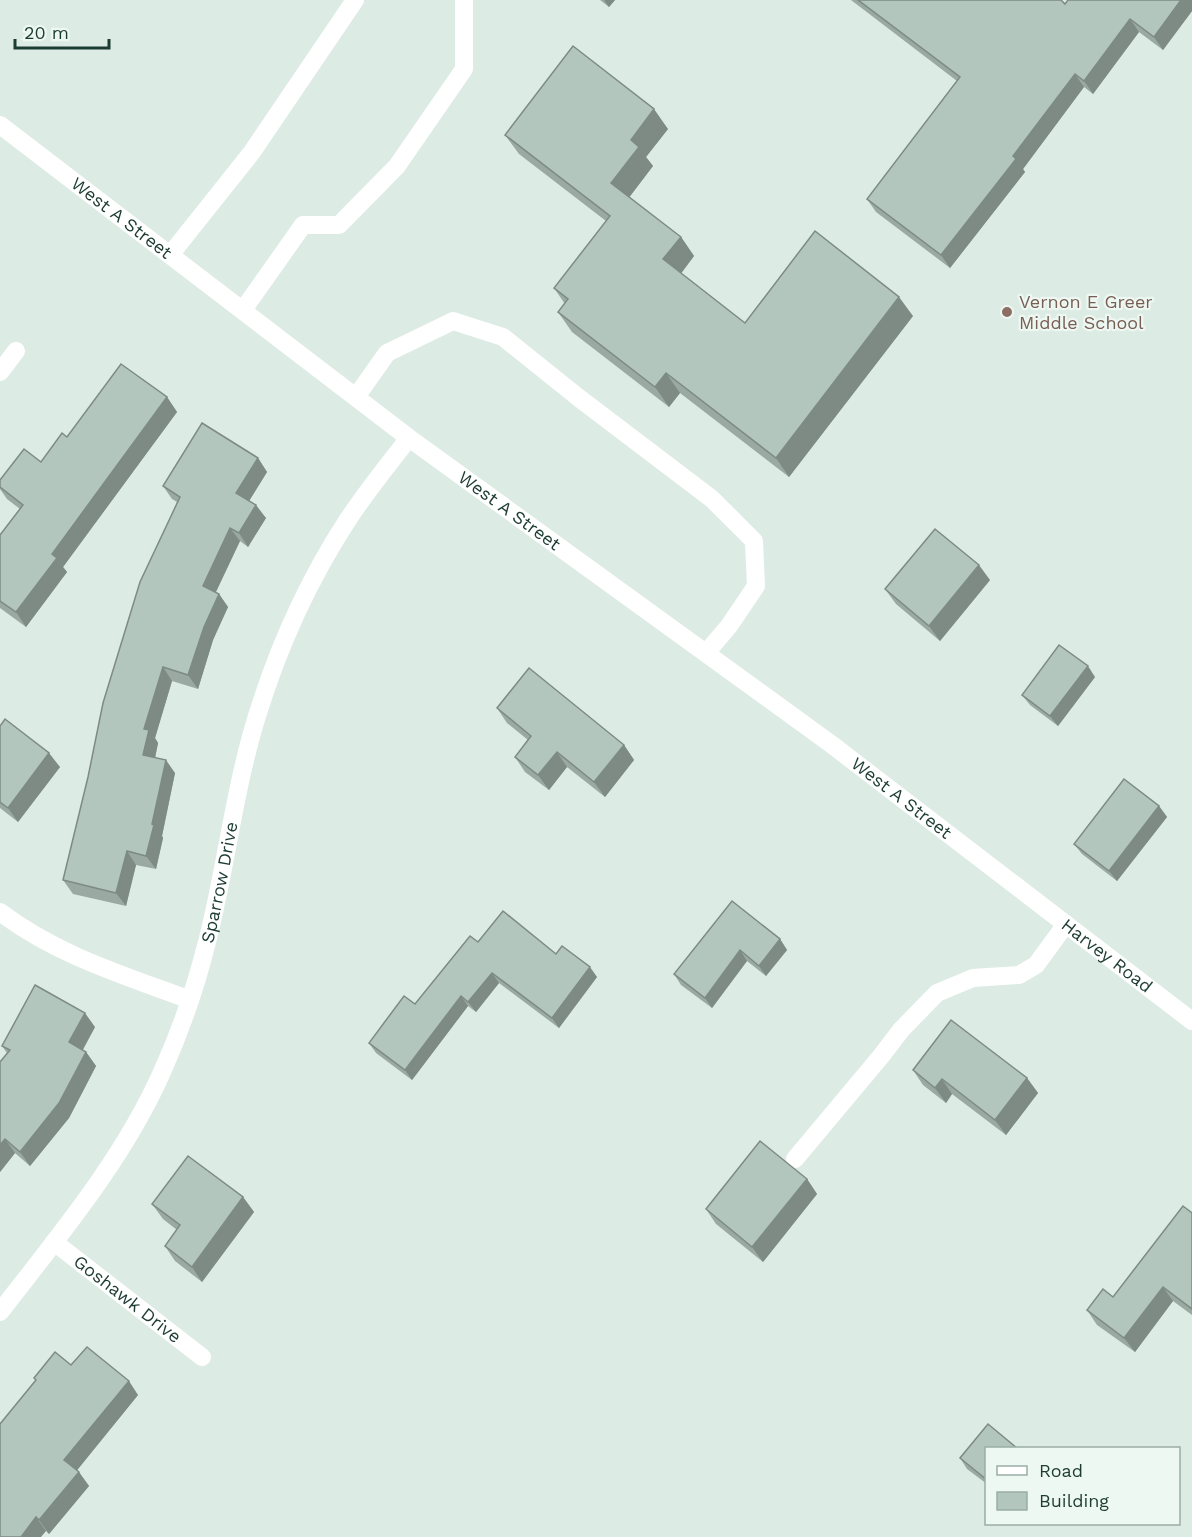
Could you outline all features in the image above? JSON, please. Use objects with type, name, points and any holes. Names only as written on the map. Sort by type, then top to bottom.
[{"type":"street","points":[[170,255],[252,152],[355,0]]},
{"type":"street","points":[[243,310],[303,225],[339,225],[397,166],[464,69],[464,0]]},
{"type":"street","name":"West A Street","points":[[0,125],[409,438],[831,744],[1022,891]]},
{"type":"street","points":[[356,397],[387,353],[453,321],[503,337],[712,499],[754,541],[756,586],[729,626],[706,653]]},
{"type":"street","points":[[0,372],[16,351]]},
{"type":"street","name":"Sparrow Drive","points":[[0,1312],[76,1215],[119,1152],[162,1074],[190,1000],[207,941],[256,717],[282,645],[315,575],[348,520],[409,438]]},
{"type":"street","name":"Harvey Road","points":[[1022,891],[1192,1021]]},
{"type":"street","points":[[0,912],[59,948],[190,1000]]},
{"type":"street","points":[[795,1159],[901,1030],[937,993],[973,978],[1019,975],[1036,965],[1066,924]]},
{"type":"street","name":"Goshawk Drive","points":[[54,1242],[202,1357]]},
{"type":"building","points":[[858,0],[1061,0],[1065,4],[1068,0],[1181,0],[1154,37],[1130,19],[1084,81],[1075,74],[1013,156],[1016,159],[941,255],[867,199],[960,77]]},
{"type":"building","points":[[573,46],[654,109],[631,140],[639,147],[611,183],[681,237],[663,259],[745,323],[815,231],[899,297],[776,458],[666,373],[655,387],[558,312],[568,299],[554,288],[610,216],[505,135]]},
{"type":"building","points":[[121,364],[167,397],[52,554],[57,558],[16,612],[0,601],[0,535],[23,505],[0,487],[0,480],[24,449],[41,462],[62,433],[67,437]]},
{"type":"building","points":[[202,423],[258,458],[236,493],[256,505],[239,533],[230,528],[203,586],[219,594],[204,627],[188,675],[163,667],[144,729],[149,730],[143,755],[166,760],[152,824],[154,825],[146,856],[127,851],[116,893],[63,880],[103,703],[140,582],[180,497],[163,486]]},
{"type":"building","points":[[935,529],[979,565],[929,626],[885,589]]},
{"type":"building","points":[[1059,645],[1088,666],[1050,716],[1022,695]]},
{"type":"building","points":[[529,668],[624,745],[594,782],[557,752],[538,775],[515,757],[531,736],[497,708]]},
{"type":"building","points":[[5,719],[49,753],[8,808],[0,802],[0,726]]},
{"type":"building","points":[[1124,779],[1159,806],[1109,871],[1074,844]]},
{"type":"building","points":[[732,901],[780,939],[759,966],[740,950],[705,998],[674,974]]},
{"type":"building","points":[[503,911],[556,954],[562,946],[590,967],[552,1018],[492,973],[468,1002],[461,996],[405,1070],[369,1043],[404,996],[415,1004],[470,936],[478,942]]},
{"type":"building","points":[[35,985],[85,1013],[69,1042],[86,1052],[59,1103],[20,1152],[5,1139],[0,1145],[0,1062],[10,1050],[2,1046]]},
{"type":"building","points":[[951,1020],[1027,1078],[995,1120],[942,1079],[935,1088],[913,1070]]},
{"type":"building","points":[[760,1141],[807,1179],[752,1247],[706,1209]]},
{"type":"building","points":[[188,1156],[243,1197],[192,1267],[165,1246],[180,1225],[152,1204]]},
{"type":"building","points":[[1183,1206],[1192,1213],[1192,1309],[1163,1287],[1124,1338],[1087,1310],[1103,1289],[1113,1297]]},
{"type":"building","points":[[87,1347],[129,1381],[64,1460],[79,1472],[39,1520],[36,1517],[21,1537],[0,1537],[0,1424],[36,1380],[34,1378],[55,1352],[71,1365]]},
{"type":"building","points":[[988,1424],[1016,1447],[985,1447],[985,1478],[960,1458]]},
{"type":"place","name":"Vernon E Greer Middle School","points":[[1007,312]]}]
